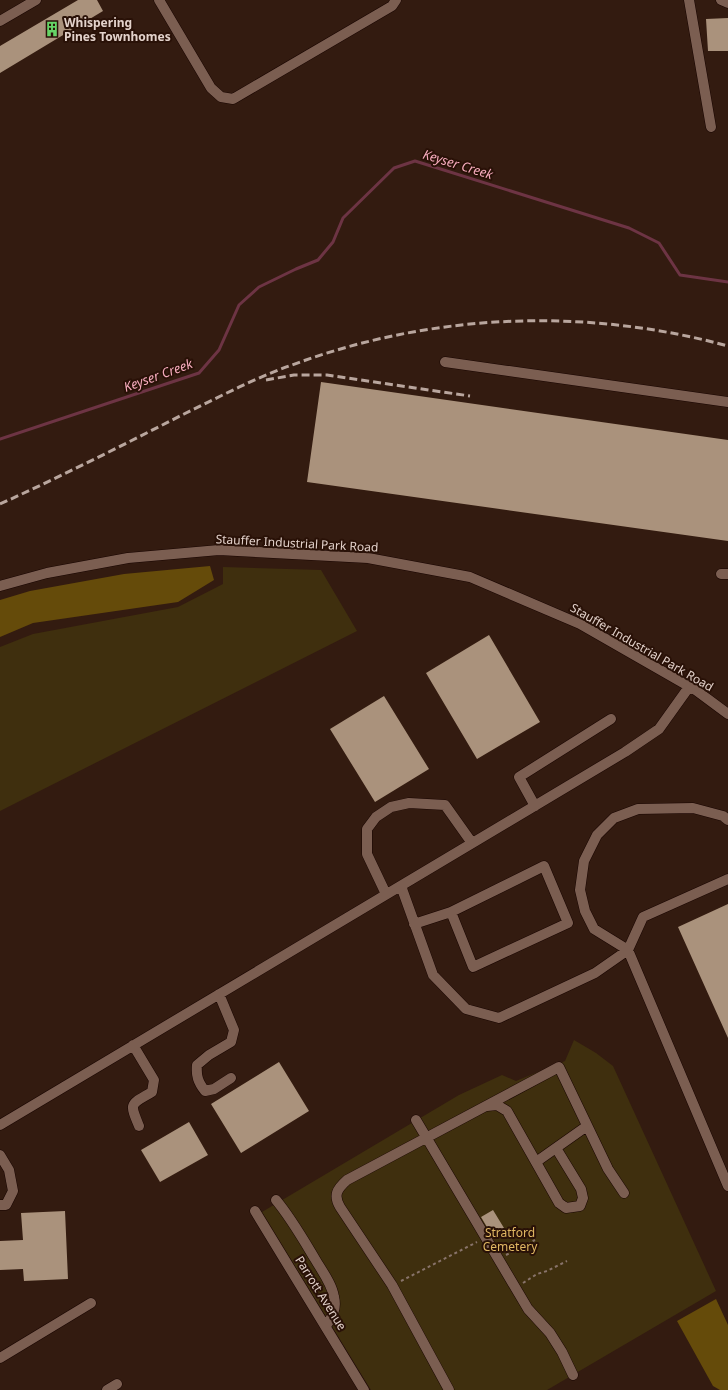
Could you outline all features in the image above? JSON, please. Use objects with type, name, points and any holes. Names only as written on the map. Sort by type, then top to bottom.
[{"type":"street","points":[[0,21],[36,0]]},
{"type":"street","points":[[159,0],[211,88],[221,96],[234,99],[392,6],[396,0]]},
{"type":"street","points":[[689,0],[711,127]]},
{"type":"street","points":[[721,0],[728,3]]},
{"type":"street","points":[[445,362],[728,402]]},
{"type":"street","name":"Stauffer Industrial Park Road","points":[[0,586],[47,573],[128,558],[219,550],[368,558],[470,577],[580,624],[697,691],[728,714]]},
{"type":"street","points":[[0,1125],[625,752],[659,729],[689,687]]},
{"type":"street","points":[[535,806],[519,777],[611,719]]},
{"type":"street","points":[[386,894],[367,854],[367,830],[376,817],[391,806],[410,803],[445,805],[472,843]]},
{"type":"street","points":[[728,820],[723,816],[694,808],[638,809],[614,818],[597,835],[584,861],[580,890],[586,911],[594,929],[628,950],[728,1186]]},
{"type":"street","points":[[414,924],[452,912],[544,866],[568,923],[473,967],[452,912]]},
{"type":"street","points":[[400,886],[433,975],[466,1009],[498,1018],[595,973],[628,950],[643,917],[728,879]]},
{"type":"street","points":[[219,994],[234,1030],[231,1042],[209,1055],[197,1065],[196,1075],[200,1084],[205,1090],[214,1089],[231,1078]]},
{"type":"street","points":[[133,1045],[154,1080],[152,1092],[134,1102],[132,1105],[132,1110],[140,1126]]},
{"type":"street","points":[[449,1390],[392,1285],[336,1200],[338,1188],[347,1180],[559,1067],[608,1169],[624,1193]]},
{"type":"street","points":[[487,1106],[497,1105],[507,1111],[559,1203],[566,1208],[580,1206],[583,1198],[581,1189],[556,1148]]},
{"type":"street","points":[[416,1120],[425,1138],[515,1288],[528,1309],[550,1333],[562,1352],[573,1375]]},
{"type":"street","points":[[536,1162],[588,1126]]},
{"type":"street","points":[[0,1155],[8,1170],[13,1191],[6,1205],[0,1205]]},
{"type":"street","points":[[276,1200],[295,1227],[330,1285],[334,1297],[335,1308],[333,1316],[326,1326]]},
{"type":"street","name":"Parrott Avenue","points":[[255,1211],[364,1390]]},
{"type":"street","points":[[0,1358],[91,1302]]},
{"type":"street","points":[[107,1390],[117,1384]]},
{"type":"path","points":[[392,1285],[485,1238]]},
{"type":"path","points":[[498,1259],[535,1240]]},
{"type":"path","points":[[515,1288],[537,1274],[547,1271],[567,1261]]},
{"type":"green space","points":[[223,567],[321,570],[357,631],[0,811],[0,647],[33,634],[178,607],[223,584]]},
{"type":"green space","name":"Stratford Cemetery","points":[[574,1040],[596,1053],[613,1066],[716,1291],[547,1390],[371,1390],[262,1212],[459,1095],[502,1075],[516,1081],[565,1061]]},
{"type":"shaded area","points":[[210,566],[214,580],[178,602],[33,623],[0,637],[0,600],[30,591],[124,574]]},
{"type":"shaded area","points":[[716,1299],[728,1325],[728,1390],[720,1390],[713,1386],[677,1321]]},
{"type":"building","name":"Whispering Pines Townhomes","points":[[78,0],[97,0],[103,11],[0,73],[0,46]]},
{"type":"building","points":[[728,18],[728,51],[708,51],[706,19]]},
{"type":"building","points":[[321,382],[728,440],[728,541],[307,482]]},
{"type":"building","points":[[489,635],[540,722],[477,759],[426,673]]},
{"type":"building","points":[[384,696],[429,769],[375,802],[330,729]]},
{"type":"building","points":[[728,904],[728,1038],[678,927]]},
{"type":"building","points":[[279,1062],[309,1111],[241,1153],[211,1104]]},
{"type":"building","points":[[189,1122],[208,1155],[160,1182],[141,1150]]},
{"type":"building","points":[[493,1210],[504,1228],[501,1230],[503,1234],[494,1239],[481,1217]]},
{"type":"building","points":[[65,1211],[68,1279],[24,1281],[23,1269],[0,1270],[0,1241],[23,1240],[21,1213]]},
{"type":"waterway","name":"Keyser Creek","points":[[0,439],[199,373],[219,350],[239,305],[259,287],[318,260],[333,242],[343,218],[394,168],[415,161],[629,228],[659,243],[680,275],[728,282]]},
{"type":"railway","points":[[0,504],[264,376],[292,365],[345,348],[399,335],[454,326],[509,321],[564,321],[619,325],[674,333],[728,346]]},
{"type":"railway","points":[[266,380],[294,375],[327,375],[470,396]]},
{"type":"place","name":"Whispering Pines Townhomes","points":[[52,29]]}]
